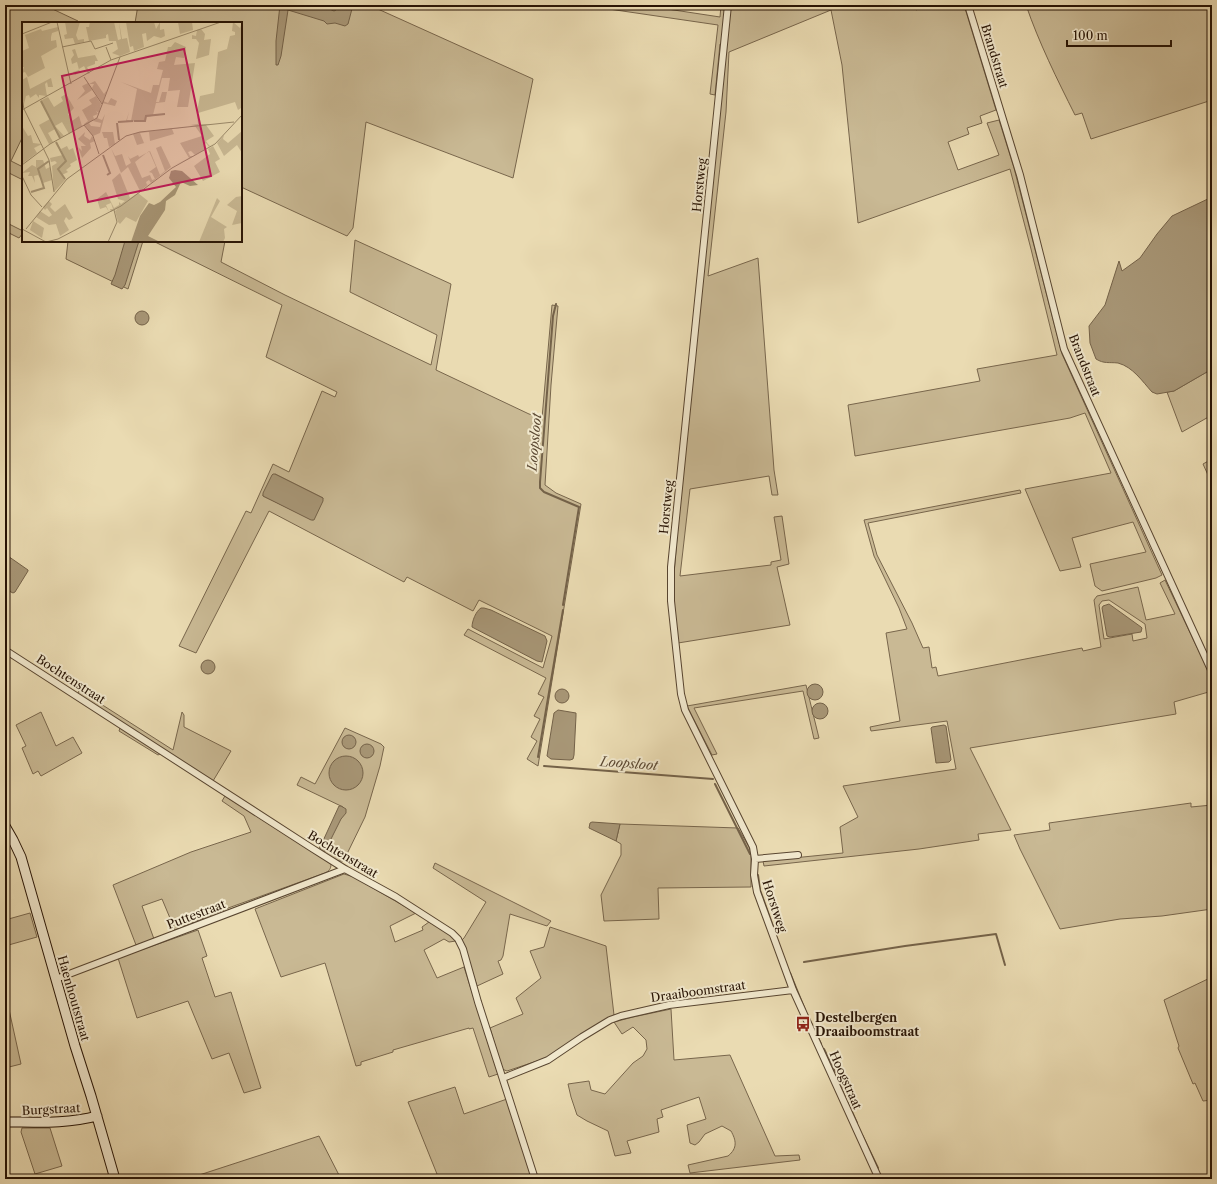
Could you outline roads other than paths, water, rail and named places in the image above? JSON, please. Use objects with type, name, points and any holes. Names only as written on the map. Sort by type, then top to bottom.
[{"type":"street","name":"Horstweg","points":[[728,5],[671,567],[671,601],[681,694],[685,710],[753,847],[756,892],[793,990]]},
{"type":"street","name":"Brandstraat","points":[[968,5],[1020,175],[1064,349],[1212,672]]},
{"type":"street","name":"Bochtenstraat","points":[[5,650],[269,821],[345,869],[396,897],[456,936],[463,949],[535,1179]]},
{"type":"street","name":"Haenhoutstraat","points":[[5,826],[21,857],[115,1179]]},
{"type":"street","points":[[755,859],[798,855]]},
{"type":"street","name":"Puttestraat","points":[[56,979],[345,869]]},
{"type":"street","name":"Draaiboomstraat","points":[[503,1078],[548,1060],[610,1020],[621,1016],[669,1005],[793,990]]},
{"type":"street","name":"Hoogstraat","points":[[793,990],[879,1179]]},
{"type":"street","name":"Burgstraat","points":[[5,1122],[67,1122],[97,1116]]},
{"type":"waterway","name":"Loopsloot","points":[[556,304],[553,316],[540,488],[544,492],[579,507],[563,605]]},
{"type":"waterway","name":"Loopsloot","points":[[538,757],[563,610]]},
{"type":"waterway","name":"Loopsloot","points":[[544,766],[713,779]]},
{"type":"waterway","name":"Loopsloot","points":[[715,784],[750,854]]},
{"type":"waterway","name":"Loopsloot","points":[[758,875],[760,890],[774,929]]},
{"type":"waterway","points":[[804,962],[905,946],[996,934],[1005,965]]},
{"type":"waterway","name":"Loopsloot","points":[[790,973],[805,1010]]},
{"type":"waterway","name":"Loopsloot","points":[[811,1023],[821,1044]]},
{"type":"waterway","name":"Loopsloot","points":[[824,1049],[835,1072]]},
{"type":"waterway","name":"Loopsloot","points":[[838,1079],[845,1097]]},
{"type":"waterway","name":"Loopsloot","points":[[848,1103],[857,1123]]},
{"type":"waterway","name":"Loopsloot","points":[[862,1135],[878,1168]]},
{"type":"place","name":"Destelbergen Draaiboomstraat","points":[[803,1024]]}]
